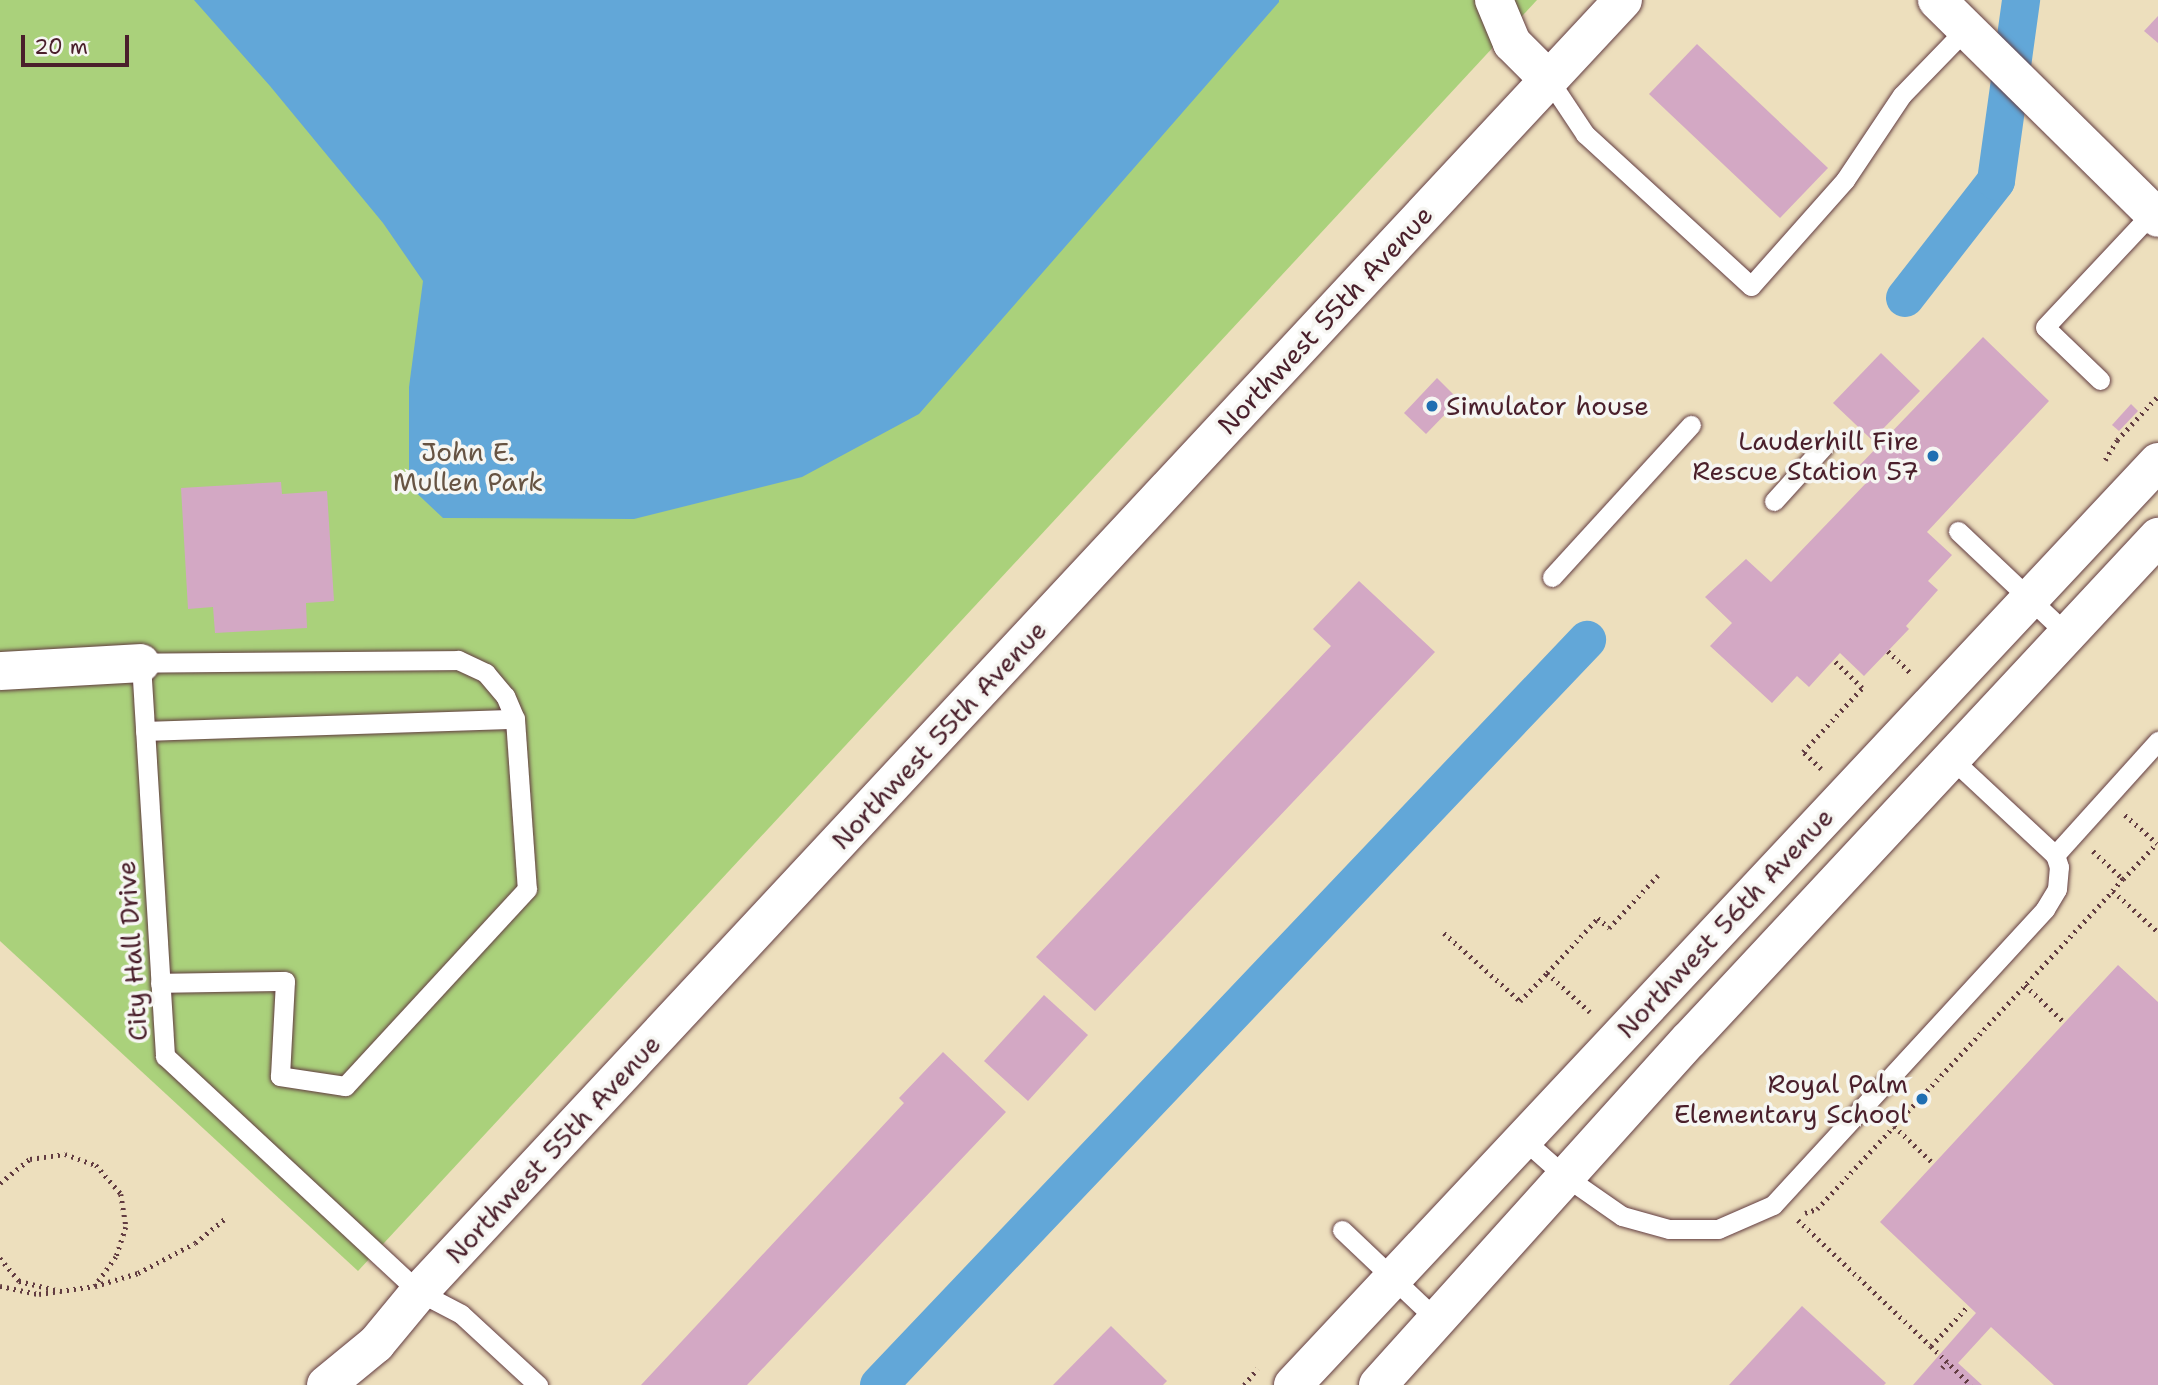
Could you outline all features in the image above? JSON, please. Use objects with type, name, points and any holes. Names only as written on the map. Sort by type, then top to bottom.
[{"type":"street","points":[[1494,0],[1512,43],[1549,80]]},
{"type":"street","name":"Northwest 55th Avenue","points":[[326,1385],[376,1344],[419,1292],[1623,0]]},
{"type":"street","points":[[1937,0],[2155,215]]},
{"type":"street","name":"Northwest 56th Avenue","points":[[1293,1385],[2158,462]]},
{"type":"street","name":"Northwest 56th Avenue","points":[[1378,1385],[1689,1040],[2158,537]]},
{"type":"street","points":[[0,671],[141,663]]},
{"type":"lane","points":[[1549,80],[1586,134],[1751,286],[1845,180],[1902,95],[1967,30]]},
{"type":"lane","points":[[2100,380],[2045,327],[2155,215]]},
{"type":"lane","points":[[1552,576],[1691,425]]},
{"type":"lane","points":[[1774,501],[1823,447]]},
{"type":"lane","points":[[1958,531],[2068,635]]},
{"type":"lane","points":[[141,663],[458,660],[486,673],[505,696],[515,719],[527,889],[345,1086],[280,1076],[285,981],[160,982]]},
{"type":"lane","name":"City Hall Drive","points":[[141,663],[165,1056],[419,1292],[461,1314],[538,1385]]},
{"type":"lane","points":[[145,731],[515,719]]},
{"type":"lane","points":[[2054,855],[2158,741]]},
{"type":"lane","points":[[1523,1139],[1566,1177],[1622,1216],[1669,1229],[1718,1229],[1773,1205],[2045,909],[2057,889],[2059,867],[2054,855],[1952,759]]},
{"type":"lane","points":[[1342,1230],[1437,1320]]},
{"type":"path","points":[[1822,770],[1803,752],[1862,688],[1833,660]]},
{"type":"path","points":[[1903,683],[1912,673]]},
{"type":"path","points":[[1813,780],[1831,761]]},
{"type":"path","points":[[1971,1385],[1795,1217],[1817,1209],[2157,843],[2107,798]]},
{"type":"path","points":[[2074,834],[2123,879]]},
{"type":"path","points":[[1444,933],[1520,1001],[1598,918],[1609,928],[1658,875]]},
{"type":"path","points":[[2113,891],[2158,932]]},
{"type":"path","points":[[1547,973],[1590,1013],[1599,1003]]},
{"type":"path","points":[[2025,985],[2065,1023]]},
{"type":"path","points":[[1894,1126],[1934,1164]]},
{"type":"path","points":[[0,1184],[30,1159],[65,1154],[96,1165],[121,1194],[126,1227],[116,1257],[95,1286]]},
{"type":"path","points":[[0,1286],[40,1294],[95,1286],[138,1273],[183,1249],[225,1219]]},
{"type":"path","points":[[0,1258],[19,1281],[65,1292]]},
{"type":"path","points":[[1931,1346],[1968,1306]]},
{"type":"path","points":[[1942,1368],[1947,1362]]},
{"type":"green space","name":"John E. Mullen Park","points":[[0,0],[1537,0],[358,1271],[0,941]]},
{"type":"water","points":[[194,0],[1279,2],[919,414],[802,477],[634,519],[443,518],[409,486],[409,387],[423,281],[383,223],[270,86]]},
{"type":"building","points":[[2158,16],[2158,43],[2144,31]]},
{"type":"building","points":[[1697,44],[1828,168],[1780,218],[1649,94]]},
{"type":"building","points":[[1983,337],[2049,401],[1927,532],[1952,555],[1928,581],[1938,590],[1906,626],[1909,629],[1864,676],[1840,653],[1809,687],[1797,676],[1772,703],[1710,646],[1732,623],[1705,597],[1746,559],[1771,582],[1870,479],[1858,467]]},
{"type":"building","points":[[1881,353],[1920,391],[1872,440],[1833,403]]},
{"type":"building","name":"Simulator house","points":[[1437,378],[1459,400],[1426,434],[1404,413]]},
{"type":"building","points":[[2131,404],[2138,411],[2119,431],[2112,425]]},
{"type":"building","points":[[281,482],[282,494],[327,491],[334,601],[306,603],[307,628],[215,633],[213,607],[188,609],[181,488]]},
{"type":"building","points":[[1359,581],[1435,652],[1095,1011],[1036,957],[1331,646],[1313,629]]},
{"type":"building","points":[[2118,965],[2158,1002],[2158,1385],[2054,1385],[1991,1327],[1958,1363],[1982,1385],[1913,1385],[1976,1313],[1880,1222]]},
{"type":"building","points":[[1044,995],[1088,1035],[1028,1101],[984,1061]]},
{"type":"building","points":[[943,1052],[1006,1112],[747,1385],[641,1385],[904,1103],[899,1098]]},
{"type":"building","points":[[1802,1306],[1886,1383],[1729,1385]]},
{"type":"building","points":[[1111,1326],[1167,1381],[1163,1385],[1053,1385]]},
{"type":"waterway","points":[[1905,298],[1996,181],[2021,0]]},
{"type":"waterway","points":[[879,1385],[1587,640]]},
{"type":"place","name":"Simulator house","points":[[1432,406]]},
{"type":"place","name":"Lauderhill Fire Rescue Station 57","points":[[1933,456]]},
{"type":"place","name":"Royal Palm Elementary School","points":[[1922,1099]]}]
